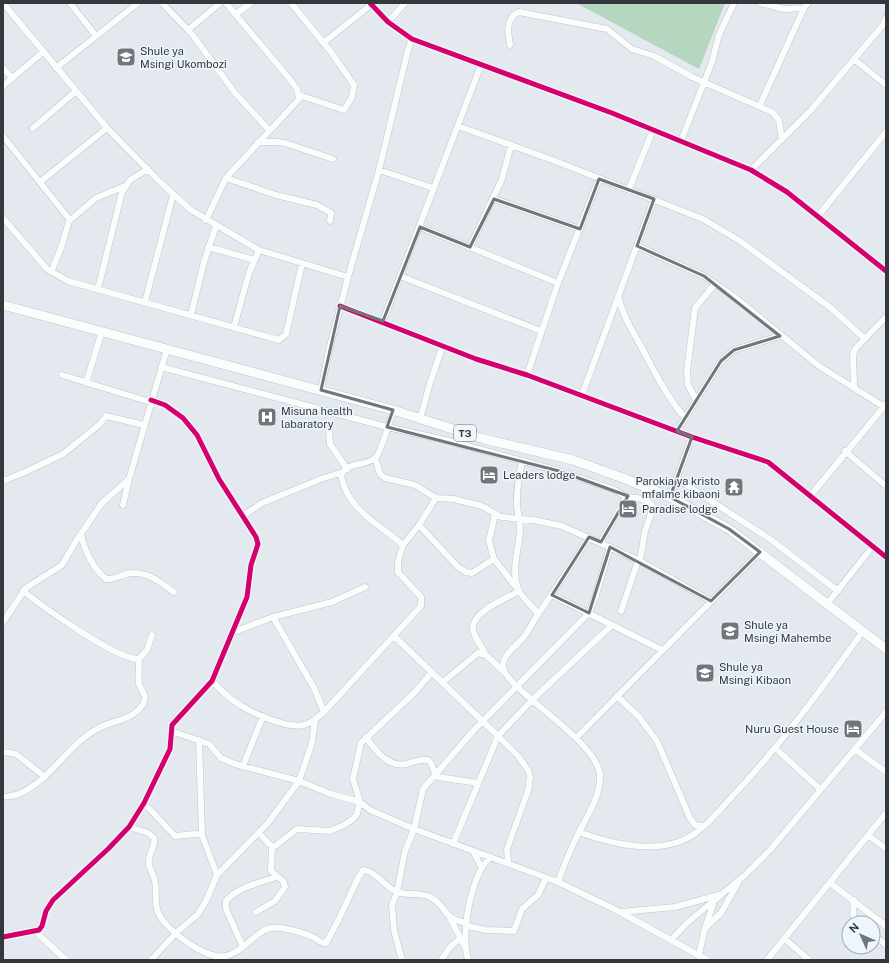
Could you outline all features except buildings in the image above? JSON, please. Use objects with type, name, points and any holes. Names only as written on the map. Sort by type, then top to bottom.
[{"type":"highway","name":"T3","points":[[3,305],[393,410],[484,439],[573,460],[670,497],[729,529],[886,649]]},
{"type":"street","points":[[3,3],[107,128],[148,170],[191,210],[259,250],[348,277]]},
{"type":"street","points":[[70,3],[96,36]]},
{"type":"street","points":[[56,68],[137,3]]},
{"type":"street","points":[[162,3],[200,44],[228,84],[269,130]]},
{"type":"street","points":[[188,30],[220,3]]},
{"type":"street","points":[[206,220],[226,178],[269,130],[297,102],[299,95],[272,57],[226,3]]},
{"type":"street","points":[[236,14],[251,3]]},
{"type":"street","points":[[292,3],[354,85],[349,105],[346,109],[341,110],[299,95]]},
{"type":"street","points":[[388,22],[405,3]]},
{"type":"street","points":[[681,141],[704,82],[720,35],[734,3]]},
{"type":"street","points":[[760,3],[784,9],[806,5]]},
{"type":"street","points":[[323,43],[371,4],[388,22],[412,39],[653,130],[751,170],[787,192],[886,271]]},
{"type":"street","points":[[760,106],[806,5]]},
{"type":"street","points":[[510,45],[508,33],[510,18],[515,14],[523,12],[607,29],[632,49],[654,56],[704,82],[772,112],[779,120],[782,140]]},
{"type":"street","points":[[751,170],[826,94],[885,26],[886,18]]},
{"type":"street","points":[[321,390],[340,306],[379,170],[412,39]]},
{"type":"street","points":[[3,86],[43,52]]},
{"type":"street","points":[[855,60],[886,85]]},
{"type":"street","points":[[383,321],[481,65]]},
{"type":"street","points":[[3,68],[12,78]]},
{"type":"street","points":[[33,128],[76,92]]},
{"type":"street","points":[[458,126],[629,189],[703,219],[740,241],[831,308],[865,339]]},
{"type":"street","points":[[40,182],[107,128]]},
{"type":"street","points":[[629,189],[653,130]]},
{"type":"street","points":[[818,216],[886,132]]},
{"type":"street","points":[[3,136],[5,144],[40,182],[70,220]]},
{"type":"street","points":[[258,142],[281,143],[333,159]]},
{"type":"street","points":[[470,247],[502,179],[511,145]]},
{"type":"street","points":[[98,289],[125,186],[130,180],[148,170]]},
{"type":"street","points":[[379,170],[433,188]]},
{"type":"street","points":[[226,178],[276,195],[322,207],[331,213],[330,221]]},
{"type":"street","points":[[527,375],[558,283],[599,179]]},
{"type":"street","points":[[51,272],[70,220],[96,198],[125,186]]},
{"type":"street","points":[[145,302],[174,195]]},
{"type":"street","points":[[494,198],[580,229]]},
{"type":"street","points":[[582,395],[654,199]]},
{"type":"street","points":[[3,218],[51,272],[68,280],[279,340],[286,334],[302,264]]},
{"type":"street","points":[[191,315],[208,248],[216,226]]},
{"type":"street","points":[[420,227],[558,283]]},
{"type":"street","points":[[636,246],[695,271],[736,298],[780,336],[819,366],[885,406],[845,452],[811,495]]},
{"type":"street","points":[[208,248],[255,260]]},
{"type":"street","points":[[234,327],[249,273],[259,250]]},
{"type":"street","points":[[400,276],[541,331]]},
{"type":"street","points":[[696,400],[688,385],[687,371],[694,315],[698,302],[715,284]]},
{"type":"street","points":[[618,296],[628,326],[669,398],[685,418]]},
{"type":"street","points":[[340,306],[383,321],[476,358],[582,395],[676,431],[768,462],[811,495],[886,557]]},
{"type":"street","points":[[854,386],[854,352],[886,317]]},
{"type":"street","points":[[86,383],[102,331]]},
{"type":"street","points":[[676,431],[717,365],[728,354],[734,350],[780,336]]},
{"type":"street","points":[[420,419],[443,345]]},
{"type":"street","points":[[123,505],[128,479],[167,349]]},
{"type":"street","points":[[161,367],[522,461],[615,490],[623,493],[626,497],[638,498],[648,502],[653,508],[639,561],[621,610]]},
{"type":"street","points":[[3,937],[36,932],[42,926],[46,911],[53,900],[108,849],[129,827],[144,803],[170,749],[172,739],[171,731],[176,720],[201,695],[212,681],[234,632],[249,591],[251,565],[258,543],[244,515],[219,479],[196,436],[183,418],[165,405],[62,375]]},
{"type":"street","points":[[244,515],[262,503],[321,478],[375,458],[378,454],[393,410]]},
{"type":"street","points":[[3,481],[63,454],[100,424],[106,416],[144,425]]},
{"type":"street","points":[[329,430],[330,444],[345,470],[342,480],[356,506],[363,514],[403,544]]},
{"type":"street","points":[[670,497],[692,436]]},
{"type":"street","points":[[845,452],[886,486]]},
{"type":"street","points":[[375,458],[382,477],[415,485],[436,498],[466,502],[487,508],[501,517],[533,520],[562,526],[601,542],[639,561],[711,601]]},
{"type":"street","points":[[519,591],[514,566],[520,532],[520,519],[517,508],[517,482],[522,461]]},
{"type":"street","points":[[3,622],[23,591],[32,583],[62,565],[102,503],[128,479]]},
{"type":"street","points":[[676,479],[770,539],[838,591]]},
{"type":"street","points":[[601,542],[626,497]]},
{"type":"street","points":[[212,681],[226,696],[240,706],[262,716],[298,726],[305,725],[315,720],[394,636],[422,603],[421,598],[398,572],[398,562],[403,544],[419,525],[436,498]]},
{"type":"street","points":[[495,514],[489,541],[494,559],[538,614]]},
{"type":"street","points":[[419,525],[441,551],[462,570],[472,573],[494,559]]},
{"type":"street","points":[[81,534],[89,560],[106,579],[112,579],[133,572],[141,573],[153,577],[174,592]]},
{"type":"street","points":[[503,671],[505,658],[522,639],[589,537]]},
{"type":"street","points":[[827,604],[873,546]]},
{"type":"street","points":[[402,960],[396,940],[392,908],[397,892],[402,861],[414,829],[423,789],[482,722],[589,613],[596,595],[610,547]]},
{"type":"street","points":[[576,738],[760,552]]},
{"type":"street","points":[[234,632],[272,618],[332,602],[365,586]]},
{"type":"street","points":[[23,591],[39,604],[89,636],[118,653],[139,659]]},
{"type":"street","points":[[519,591],[480,613],[474,622],[474,632],[486,655],[516,686],[586,748],[598,766],[600,777],[593,804],[579,832],[558,882]]},
{"type":"street","points":[[552,595],[662,650]]},
{"type":"street","points":[[272,618],[314,688],[324,712]]},
{"type":"street","points":[[454,844],[498,736],[532,700],[612,625]]},
{"type":"street","points":[[579,832],[619,842],[654,846],[680,842],[693,835],[775,748],[799,720],[863,631]]},
{"type":"street","points":[[3,797],[22,793],[45,777],[88,735],[101,727],[131,716],[140,708],[145,698],[139,685],[139,659],[148,650],[152,635]]},
{"type":"street","points":[[394,636],[498,736],[525,765],[530,777],[524,807],[507,849],[508,863]]},
{"type":"street","points":[[443,682],[475,654],[482,653],[486,655]]},
{"type":"street","points":[[272,846],[277,846],[297,829],[324,832],[344,825],[357,814],[360,802],[353,779],[359,749],[366,737],[405,702],[432,672]]},
{"type":"street","points":[[618,696],[639,717],[657,741],[690,818],[695,824],[703,826]]},
{"type":"street","points":[[699,954],[710,910],[714,903],[770,850],[820,789],[856,750],[886,712]]},
{"type":"street","points":[[243,766],[262,716]]},
{"type":"street","points":[[151,960],[176,933],[200,911],[217,875],[259,833],[299,780],[312,743],[315,720]]},
{"type":"street","points":[[171,731],[212,746],[218,755],[226,761],[299,780],[331,794],[360,802],[370,810],[414,829],[473,852],[494,858],[558,882],[672,939],[707,960]]},
{"type":"street","points":[[366,737],[374,748],[388,760],[400,765],[420,760],[428,760],[433,766],[435,774]]},
{"type":"street","points":[[199,740],[202,835],[217,875]]},
{"type":"street","points":[[775,748],[820,789]]},
{"type":"street","points":[[856,750],[886,772]]},
{"type":"street","points":[[3,752],[16,754],[45,777]]},
{"type":"street","points":[[435,774],[445,778],[478,783]]},
{"type":"street","points":[[144,803],[176,836],[195,834],[202,835]]},
{"type":"street","points":[[767,960],[886,813]]},
{"type":"street","points":[[129,827],[148,833],[154,838],[154,847],[149,862],[156,882],[158,912],[176,933],[200,950],[214,957],[225,956],[244,947],[263,930],[273,928],[311,936],[323,943],[326,943],[363,870],[368,871],[397,892],[406,895],[428,896],[435,901],[450,918],[466,951]]},
{"type":"street","points":[[256,912],[271,905],[281,895],[285,884],[271,871],[272,846],[259,833]]},
{"type":"street","points":[[868,835],[886,849]]},
{"type":"street","points":[[468,960],[465,934],[468,908],[481,868],[507,849]]},
{"type":"street","points":[[473,852],[481,868]]},
{"type":"street","points":[[244,947],[226,909],[226,900],[230,896],[242,890],[276,877]]},
{"type":"street","points":[[450,918],[479,929],[514,931],[522,909],[538,895],[546,878]]},
{"type":"street","points":[[705,928],[721,913],[738,881]]},
{"type":"street","points":[[830,883],[886,926]]},
{"type":"street","points":[[620,912],[675,907],[721,895]]},
{"type":"street","points":[[853,915],[854,900]]},
{"type":"street","points":[[672,939],[688,922],[714,903]]},
{"type":"street","points":[[36,932],[66,960]]},
{"type":"street","points":[[441,960],[465,934]]},
{"type":"street","points":[[785,939],[809,960]]},
{"type":"highlighted area","points":[[599,179],[654,199],[637,246],[704,276],[780,336],[734,350],[721,361],[677,431],[692,437],[670,497],[729,529],[760,552],[711,601],[610,547],[589,613],[552,595],[589,537],[601,542],[628,496],[559,471],[387,427],[393,410],[321,390],[340,306],[383,321],[420,227],[470,247],[494,199],[580,229]]},
{"type":"green space","points":[[576,3],[725,3],[699,69]]},
{"type":"cycle path","points":[[370,3],[388,22],[412,39],[612,113],[751,170],[787,192],[886,271]]},
{"type":"cycle path","points":[[340,306],[476,359],[527,375],[692,437],[768,462],[886,557]]},
{"type":"cycle path","points":[[3,937],[39,930],[42,926],[46,911],[53,900],[108,849],[129,827],[144,803],[170,749],[172,725],[212,681],[247,597],[251,565],[258,544],[256,537],[219,479],[197,435],[183,418],[165,405],[151,400]]},
{"type":"place","name":"Shule ya Msingi Ukombozi","points":[[126,57]]},
{"type":"place","name":"Misuna health labaratory","points":[[267,417]]},
{"type":"place","name":"Leaders lodge","points":[[489,475]]},
{"type":"place","name":"Parokia ya kristo mfalme kibaoni","points":[[734,487]]},
{"type":"place","name":"Paradise lodge","points":[[628,509]]},
{"type":"place","name":"Shule ya Msingi Mahembe","points":[[730,631]]},
{"type":"place","name":"Shule ya Msingi Kibaon","points":[[705,673]]},
{"type":"place","name":"Nuru Guest House","points":[[853,729]]}]
